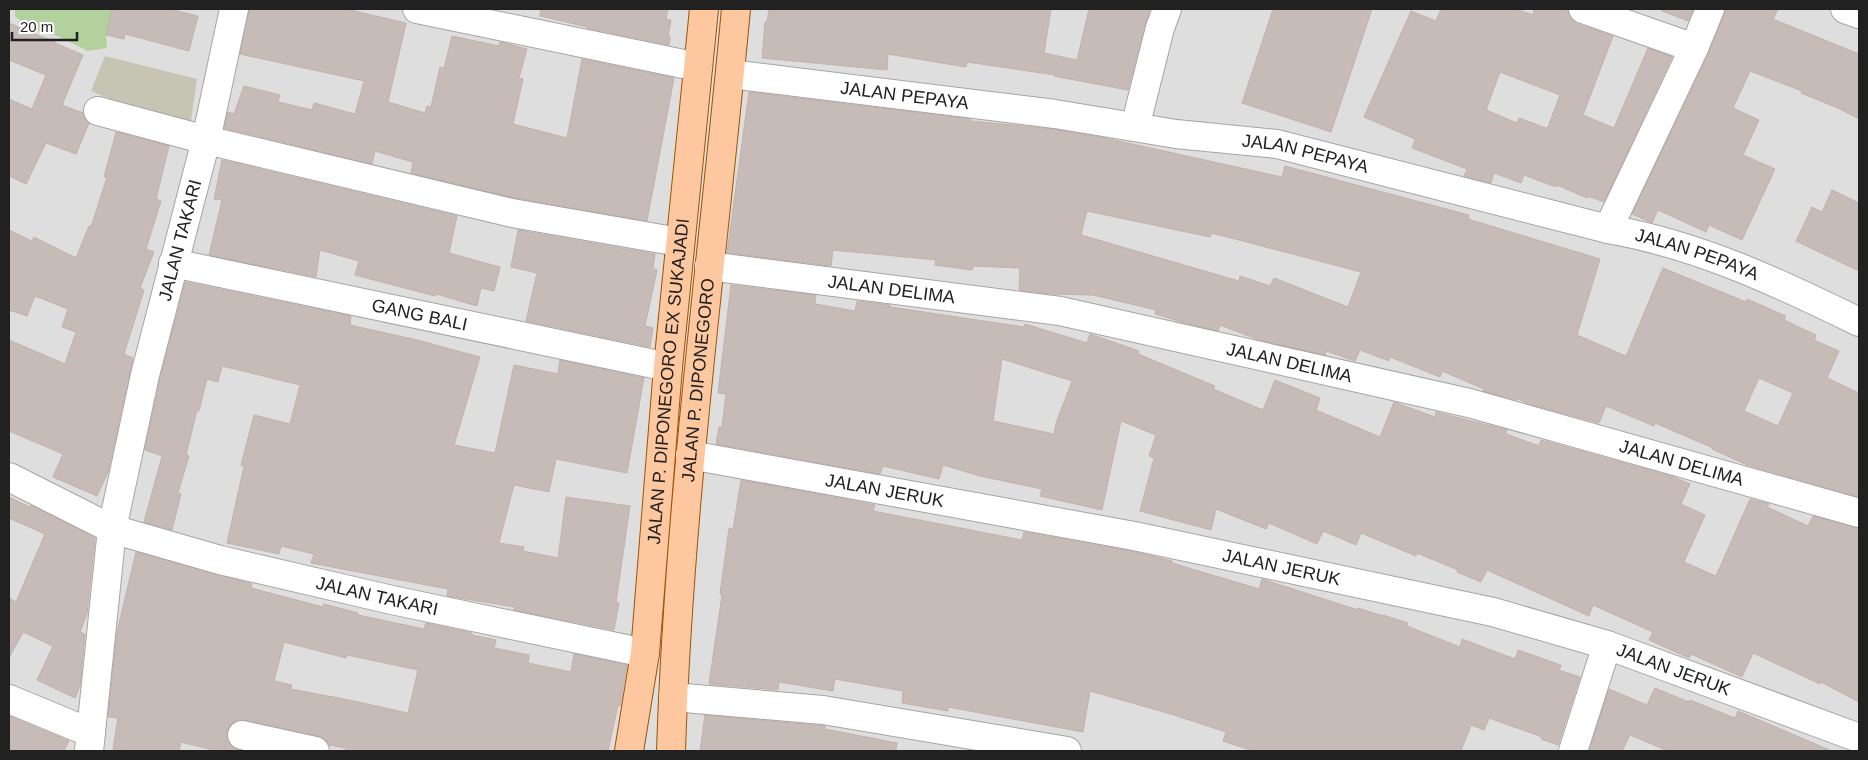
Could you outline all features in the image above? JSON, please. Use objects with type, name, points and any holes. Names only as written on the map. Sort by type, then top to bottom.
[{"type":"main road","name":"JALAN P. DIPONEGORO EX SUKAJADI","points":[[629,751],[645,653],[679,242],[704,9]]},
{"type":"main road","name":"JALAN P. DIPONEGORO","points":[[671,751],[675,646],[690,455],[736,9]]},
{"type":"street","name":"JALAN TAKARI","points":[[90,742],[112,529],[145,375],[206,140],[234,9]]},
{"type":"street","points":[[417,9],[698,67]]},
{"type":"street","points":[[1134,127],[1160,28],[1167,9]]},
{"type":"street","points":[[1583,9],[1694,48]]},
{"type":"street","points":[[1608,229],[1694,48],[1710,9]]},
{"type":"street","points":[[1845,9],[1859,14]]},
{"type":"street","name":"JALAN PEPAYA","points":[[730,74],[1055,114],[1176,134],[1277,144],[1608,229],[1635,234],[1714,257],[1744,268],[1859,322]]},
{"type":"street","points":[[98,111],[206,140],[512,213],[679,242]]},
{"type":"street","name":"GANG BALI","points":[[174,263],[668,367]]},
{"type":"street","name":"JALAN DELIMA","points":[[709,266],[1060,311],[1469,403],[1859,513]]},
{"type":"street","name":"JALAN JERUK","points":[[690,455],[1134,536],[1493,612],[1607,645],[1859,738]]},
{"type":"street","name":"JALAN TAKARI","points":[[9,477],[112,529],[220,560],[392,600],[645,653]]},
{"type":"street","points":[[1573,751],[1607,645]]},
{"type":"street","points":[[673,697],[823,710],[1067,751]]},
{"type":"street","points":[[9,699],[90,742]]},
{"type":"street","points":[[242,735],[315,751]]},
{"type":"shaded area","points":[[9,9],[1859,9],[1859,751],[9,751]]},
{"type":"shaded area","points":[[105,56],[197,79],[190,127],[144,113],[91,91]]},
{"type":"green space","points":[[15,9],[117,9],[115,22],[106,37],[107,48],[88,51],[58,36],[31,29],[15,16]]},
{"type":"building","points":[[112,9],[170,9],[198,16],[189,51],[125,34],[124,39],[106,35]]},
{"type":"building","points":[[249,9],[346,9],[406,23],[388,102],[425,113],[427,106],[431,107],[440,67],[444,68],[452,36],[499,46],[500,42],[527,49],[519,78],[523,79],[513,124],[567,138],[582,59],[674,78],[647,221],[515,198],[411,173],[413,162],[375,151],[372,164],[224,128],[228,112],[234,114],[244,86],[280,95],[278,102],[312,110],[314,103],[355,114],[364,81],[240,54]]},
{"type":"building","points":[[541,9],[668,9],[666,19],[671,20],[668,37],[670,37],[669,45],[540,16]]},
{"type":"building","points":[[769,9],[1051,9],[1044,53],[1077,60],[1089,9],[1150,9],[1128,90],[1055,75],[967,62],[966,67],[888,54],[887,70],[762,58],[765,22],[767,22]]},
{"type":"building","points":[[1273,9],[1372,9],[1331,132],[1242,103]]},
{"type":"building","points":[[1441,9],[1516,9],[1533,15],[1534,9],[1568,9],[1571,19],[1577,24],[1613,36],[1583,115],[1614,128],[1648,48],[1672,57],[1604,202],[1588,196],[1587,198],[1557,185],[1556,187],[1524,175],[1521,183],[1494,173],[1491,183],[1464,176],[1467,169],[1412,148],[1415,139],[1364,117],[1411,11],[1436,21]],"holes":[[[1500,72],[1560,95],[1546,128],[1519,118],[1517,123],[1486,110]]]},
{"type":"building","points":[[1662,9],[1693,9],[1688,21],[1662,11]]},
{"type":"building","points":[[1725,9],[1778,9],[1773,19],[1859,54],[1859,119],[1801,93],[1802,91],[1750,71],[1733,108],[1759,120],[1743,155],[1775,169],[1742,240],[1709,225],[1706,232],[1658,210],[1652,223],[1632,214],[1708,55]]},
{"type":"building","points":[[9,23],[83,55],[62,105],[83,113],[89,123],[76,154],[46,143],[26,184],[9,176],[9,99],[32,109],[46,75],[9,60]]},
{"type":"building","points":[[749,92],[971,119],[971,121],[1053,129],[1105,138],[1282,177],[1285,166],[1469,215],[1468,219],[1600,259],[1577,335],[1626,356],[1663,268],[1746,302],[1747,299],[1786,316],[1784,320],[1816,335],[1814,340],[1839,351],[1827,378],[1859,393],[1859,497],[1747,465],[1655,423],[1654,426],[1606,406],[1599,423],[1529,404],[1518,399],[1483,391],[1484,389],[1442,371],[1440,377],[1390,357],[1389,361],[1360,350],[1355,361],[1326,351],[1325,355],[1259,340],[1220,325],[1218,331],[1188,324],[1155,314],[1156,310],[1093,295],[1051,294],[1019,290],[1020,268],[973,266],[972,270],[935,265],[936,260],[833,250],[831,266],[727,253]],"holes":[[[1087,211],[1210,237],[1212,233],[1361,272],[1348,307],[1274,278],[1270,286],[1240,276],[1239,281],[1081,235]],[[1759,378],[1793,393],[1778,426],[1744,411]]]},
{"type":"building","points":[[116,132],[169,146],[156,199],[161,201],[146,249],[154,252],[140,288],[144,290],[124,354],[133,358],[108,472],[97,496],[53,477],[63,454],[9,431],[9,340],[65,364],[76,332],[62,327],[68,309],[35,296],[27,316],[9,310],[9,230],[32,241],[34,237],[76,258],[89,226],[91,227],[107,177],[104,177]]},
{"type":"building","points":[[222,160],[457,216],[449,253],[500,267],[494,291],[481,288],[477,306],[436,294],[435,296],[355,275],[359,261],[320,250],[316,277],[209,255],[222,200],[214,199]]},
{"type":"building","points":[[1832,190],[1859,203],[1859,271],[1796,241],[1812,207],[1822,212]]},
{"type":"building","points":[[518,230],[655,254],[653,269],[657,270],[645,326],[653,328],[650,347],[526,321],[537,273],[511,267]]},
{"type":"building","points":[[185,282],[351,316],[350,325],[480,357],[454,445],[495,453],[514,365],[558,374],[560,360],[644,378],[627,473],[556,459],[549,492],[514,485],[499,543],[524,547],[523,551],[558,558],[566,497],[630,506],[616,602],[619,603],[614,630],[514,610],[515,607],[447,596],[448,589],[311,563],[314,554],[281,546],[279,554],[227,543],[244,466],[241,465],[254,415],[290,424],[300,385],[222,366],[218,382],[207,379],[199,411],[197,410],[186,455],[189,456],[178,493],[181,494],[172,530],[144,522],[162,456],[145,450],[160,379]]},
{"type":"building","points":[[731,285],[816,295],[815,304],[855,311],[857,301],[1024,327],[1025,324],[1087,343],[1090,334],[1139,351],[1138,354],[1215,386],[1213,389],[1263,410],[1275,380],[1320,398],[1316,410],[1380,437],[1394,402],[1435,417],[1436,412],[1507,430],[1506,434],[1539,446],[1541,440],[1674,477],[1690,484],[1681,504],[1705,515],[1684,562],[1716,576],[1750,499],[1769,504],[1767,507],[1808,526],[1813,516],[1859,528],[1859,702],[1821,682],[1820,684],[1753,653],[1742,677],[1691,654],[1689,658],[1649,640],[1653,632],[1593,605],[1589,616],[1487,570],[1481,582],[1417,553],[1416,556],[1361,533],[1356,545],[1323,531],[1317,544],[1269,523],[1266,529],[1216,509],[1211,530],[1140,511],[1154,458],[1149,456],[1156,435],[1121,421],[1102,510],[1040,496],[1042,489],[980,476],[943,465],[939,479],[883,466],[880,474],[716,444],[719,427],[722,427],[726,394],[718,393]],"holes":[[[1002,359],[1072,381],[1056,423],[1054,434],[993,421]]]},
{"type":"building","points":[[741,480],[875,505],[873,511],[1022,540],[1024,532],[1131,551],[1172,561],[1172,563],[1259,589],[1262,579],[1358,610],[1358,608],[1408,623],[1407,626],[1460,647],[1462,639],[1515,659],[1518,650],[1561,665],[1559,670],[1580,677],[1558,745],[1541,739],[1542,737],[1489,718],[1484,730],[1471,725],[1461,751],[1253,751],[1223,741],[1226,732],[1090,691],[1083,732],[948,707],[948,711],[902,703],[903,691],[835,679],[833,691],[779,682],[778,690],[709,684],[722,595],[720,594],[729,528],[733,529]]},
{"type":"building","points":[[9,497],[30,507],[31,505],[95,538],[87,614],[80,632],[85,634],[80,686],[75,698],[37,680],[53,646],[23,632],[9,658],[9,598],[16,602],[45,534],[9,518]]},
{"type":"building","points":[[136,552],[249,583],[252,584],[251,588],[323,607],[324,604],[358,613],[358,615],[424,629],[426,623],[472,633],[472,635],[496,640],[494,648],[529,655],[528,663],[571,672],[574,654],[627,665],[620,706],[618,705],[608,751],[345,751],[346,748],[329,745],[325,739],[318,736],[245,720],[237,720],[231,724],[227,732],[227,740],[231,746],[243,751],[217,751],[181,742],[179,751],[126,751],[113,749],[118,718],[108,717],[117,632]],"holes":[[[284,642],[346,658],[347,655],[418,670],[408,713],[291,689],[292,685],[274,681]]]},
{"type":"building","points":[[1655,688],[1735,718],[1738,711],[1832,751],[1668,751],[1630,735],[1622,751],[1589,751],[1609,689],[1647,705]]},
{"type":"building","points":[[705,715],[825,726],[825,729],[897,743],[896,751],[700,751]]},
{"type":"building","points":[[9,716],[69,741],[64,751],[9,751]]}]
